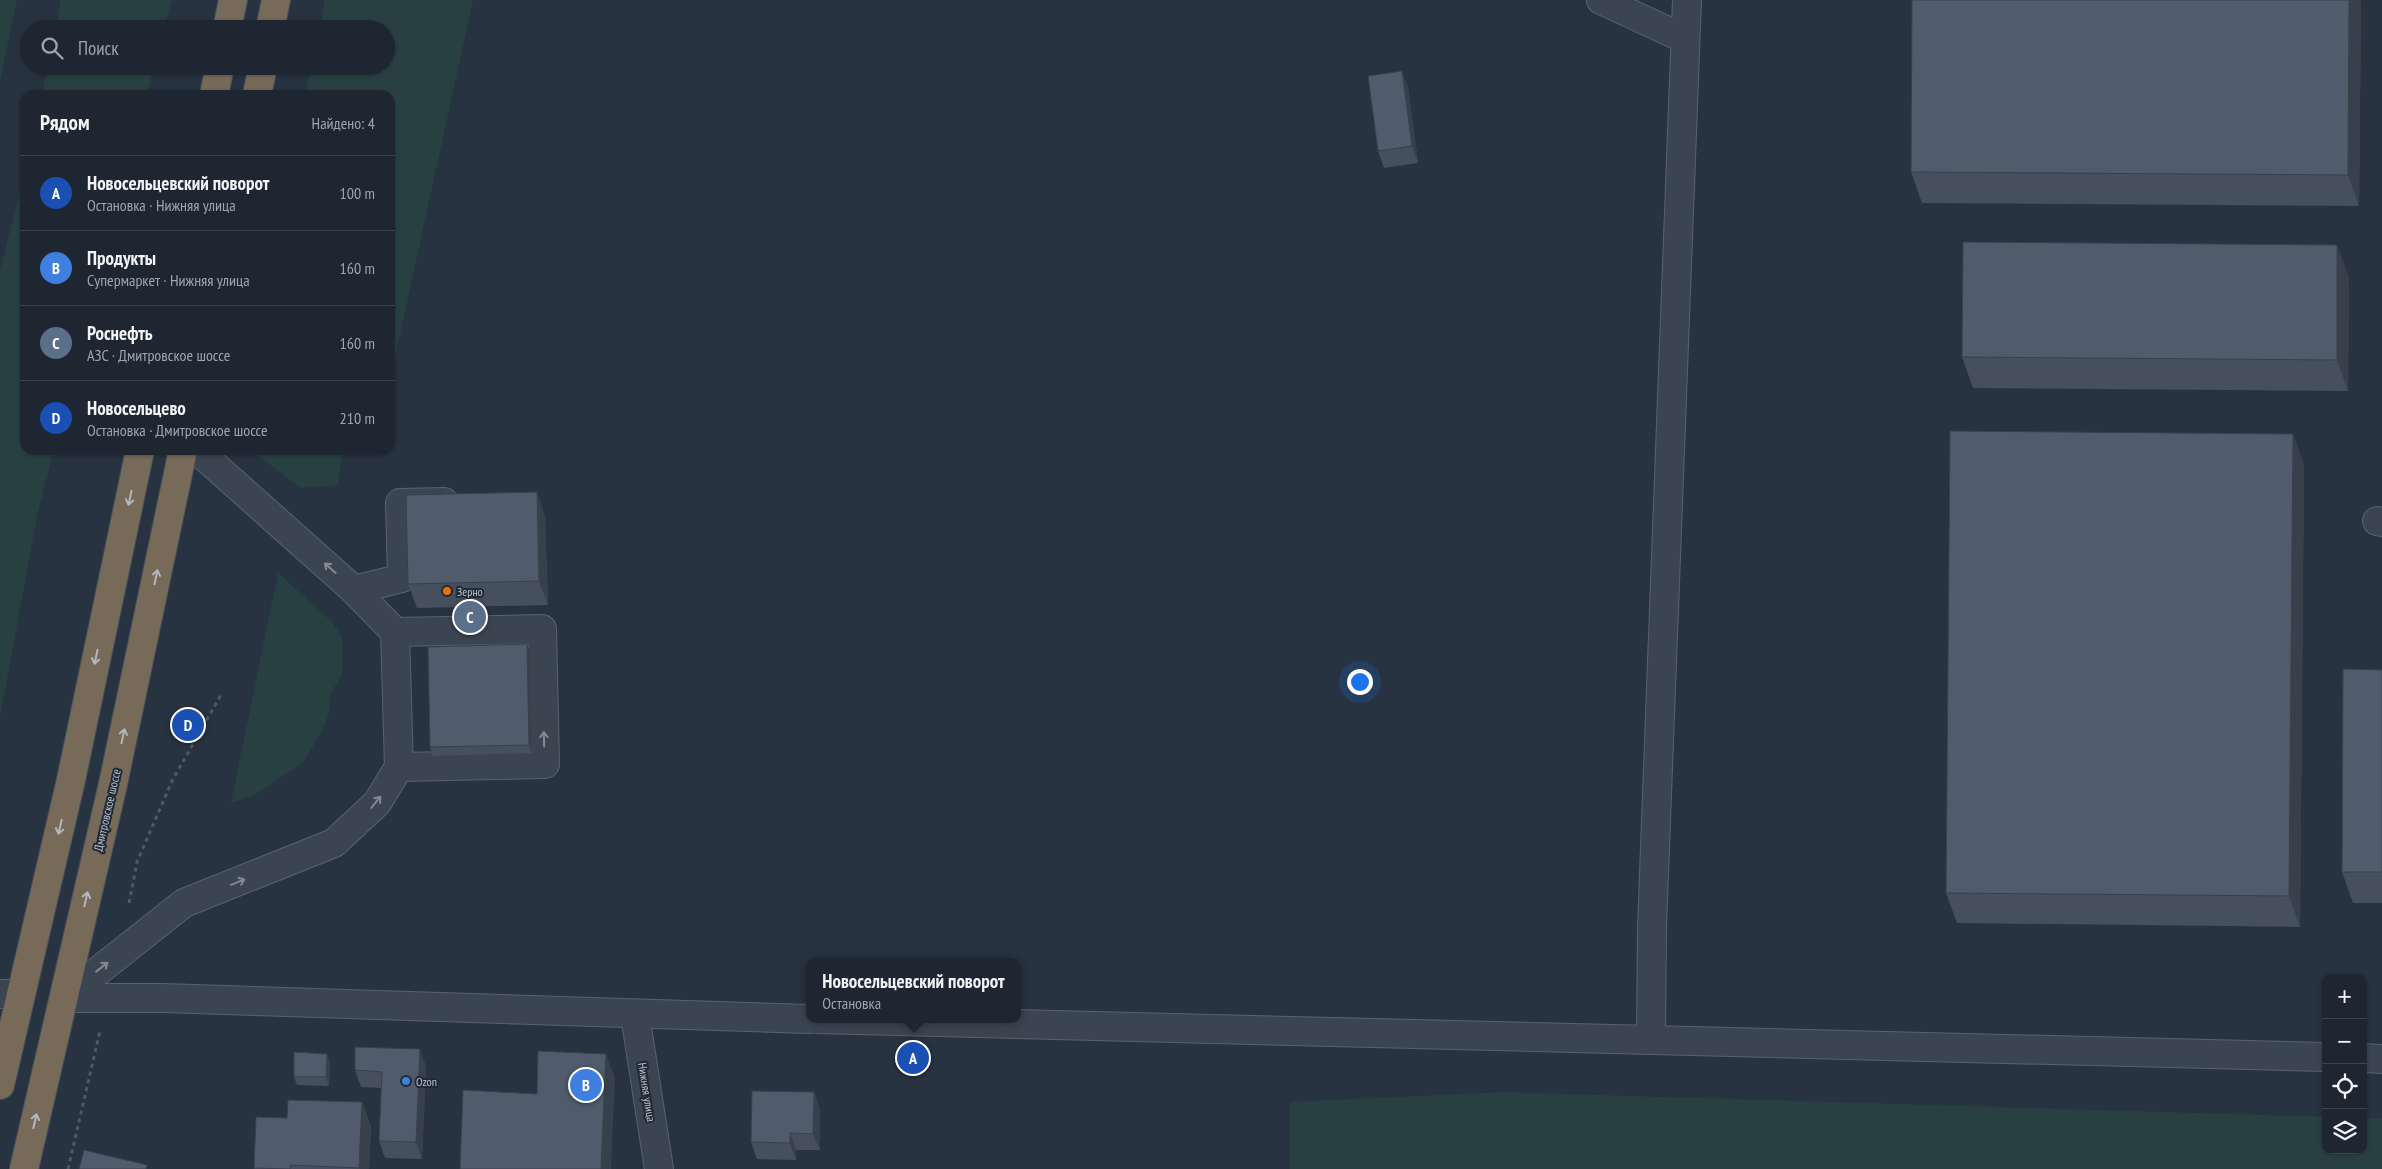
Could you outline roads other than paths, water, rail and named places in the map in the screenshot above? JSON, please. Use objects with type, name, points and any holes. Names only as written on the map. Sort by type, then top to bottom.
[{"type":"highway","points":[[230,20],[234,0]]},
{"type":"highway","points":[[272,20],[276,0]]},
{"type":"highway","points":[[215,90],[218,75]]},
{"type":"highway","points":[[258,90],[261,75]]},
{"type":"highway","points":[[0,1085],[10,994],[71,780],[139,455]]},
{"type":"highway","name":"Дмитровское шоссе","points":[[24,1169],[113,784],[182,455]]},
{"type":"street","points":[[1601,0],[1685,39]]},
{"type":"street","points":[[1651,1040],[1652,927],[1686,0]]},
{"type":"street","points":[[203,455],[354,590],[396,632],[454,643],[511,642],[542,629],[545,764],[514,759],[457,761],[399,767]]},
{"type":"street","points":[[354,590],[402,578],[400,503],[466,501]]},
{"type":"street","points":[[64,998],[184,903],[334,843],[377,803],[399,767],[396,632]]},
{"type":"street","points":[[64,998],[163,998],[635,1015],[806,1019]]},
{"type":"street","name":"Нижняя улица","points":[[635,1015],[659,1169]]},
{"type":"street","points":[[976,1023],[2322,1057]]},
{"type":"street","points":[[2367,1058],[2382,1059]]},
{"type":"place","name":"Зерно","points":[[447,591]]},
{"type":"place","name":"Роснефть","points":[[470,617]]},
{"type":"place","name":"Новосельцево","points":[[188,725]]},
{"type":"place","name":"Новосельцевский поворот","points":[[913,1058]]},
{"type":"place","name":"Ozon","points":[[406,1081]]},
{"type":"place","name":"Продукты","points":[[586,1085]]}]
